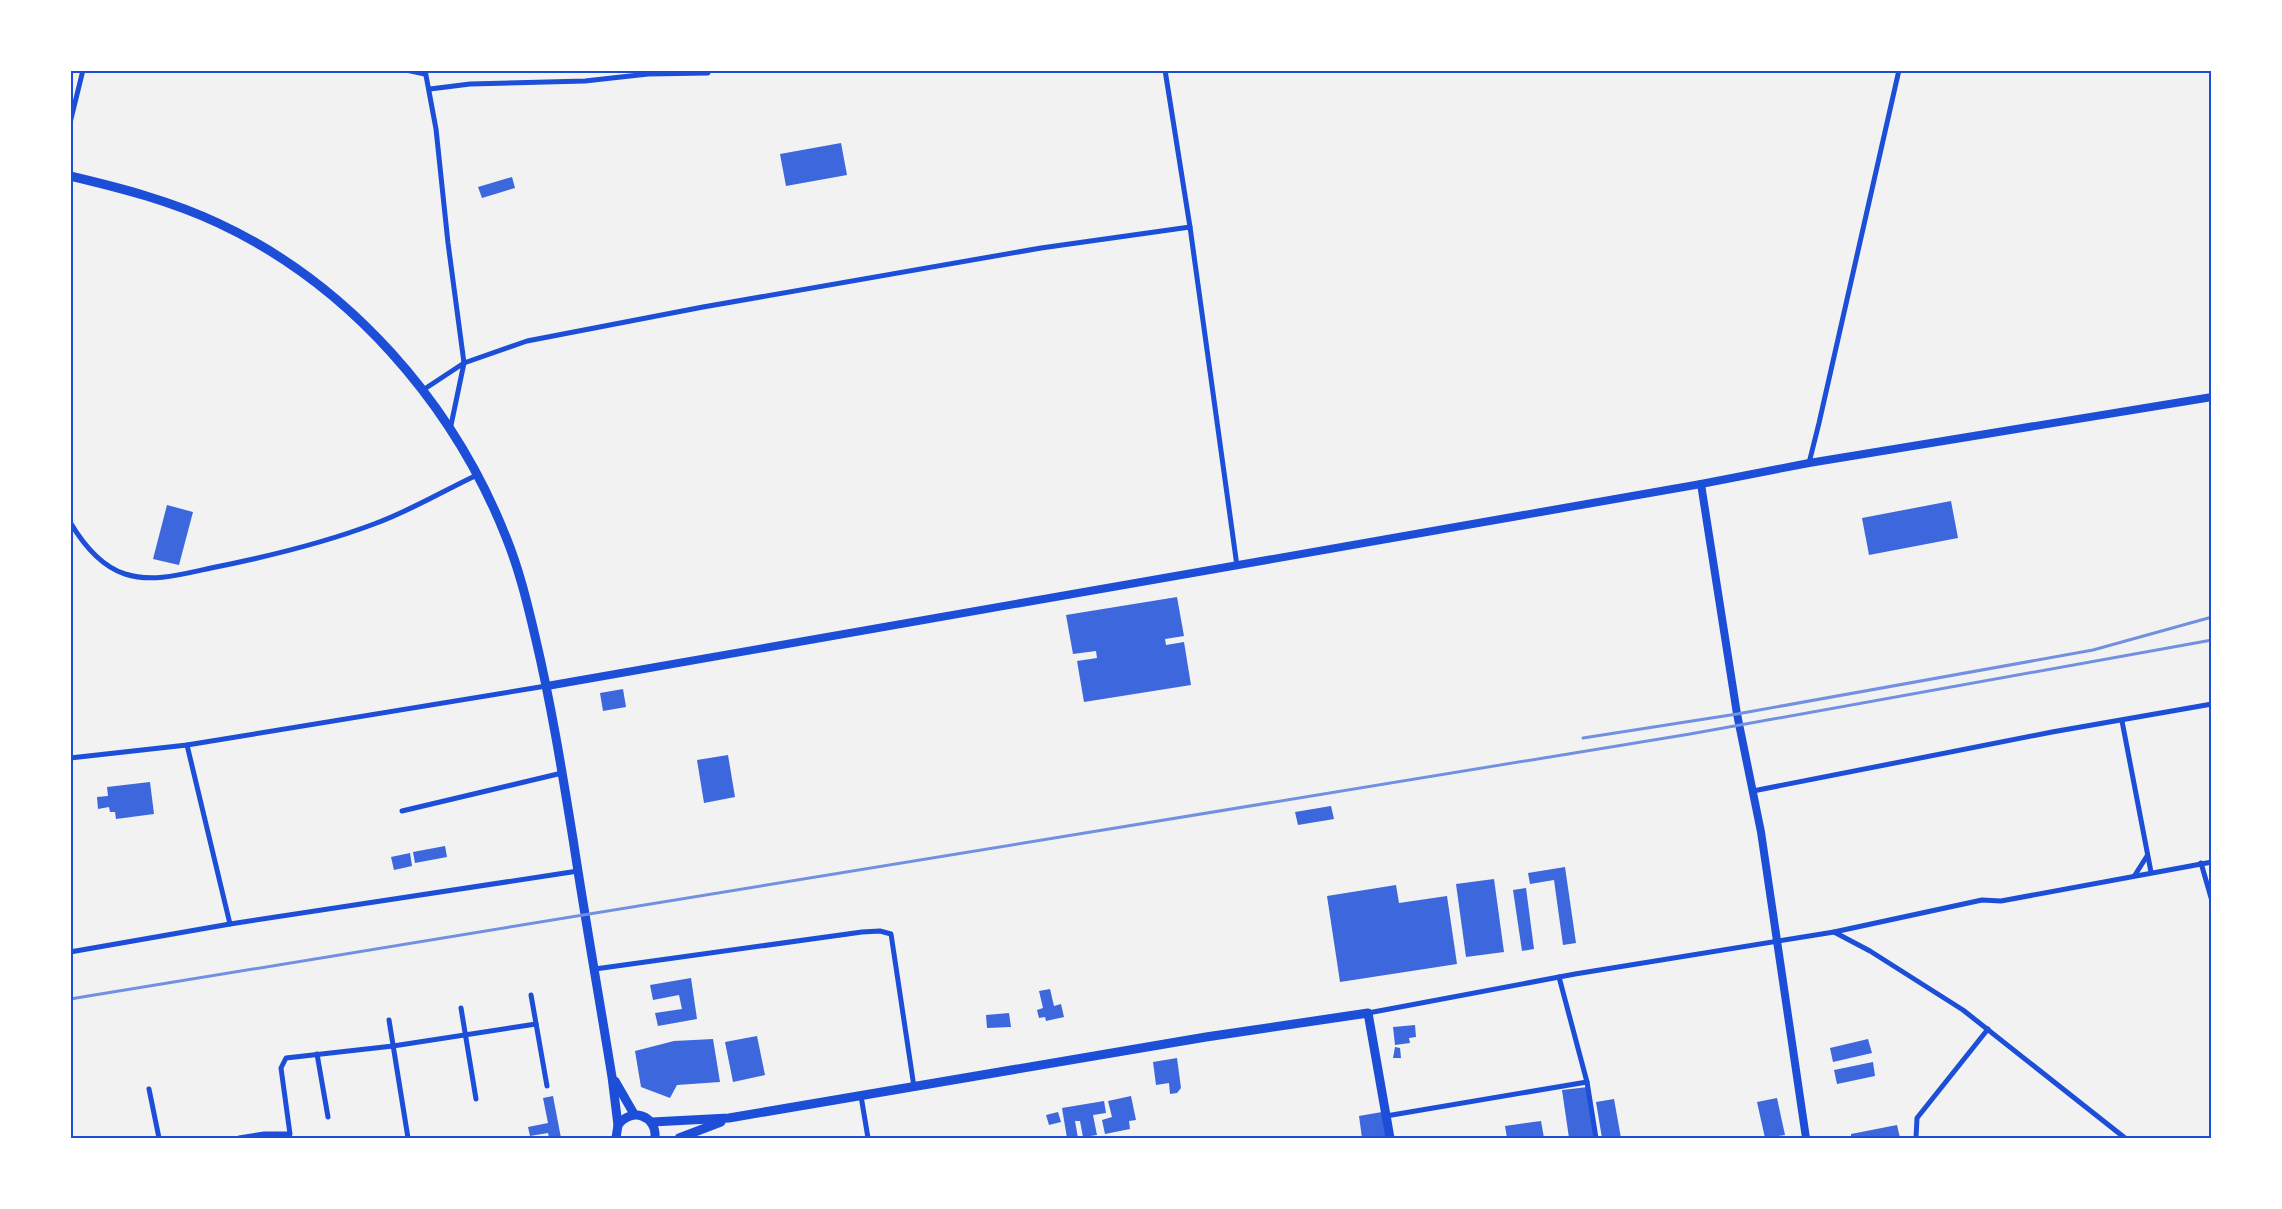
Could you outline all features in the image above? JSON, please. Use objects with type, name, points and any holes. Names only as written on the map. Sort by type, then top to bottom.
[{"type":"highway","points":[[70,176],[174,205],[219,224],[284,260],[328,291],[363,324],[423,390],[477,475],[507,538],[520,575],[547,686],[612,1077],[618,1125],[616,1138]]},
{"type":"highway","points":[[652,1122],[729,1118],[1206,1037],[1368,1012],[1390,1138]]},
{"type":"highway","points":[[612,1077],[633,1114]]},
{"type":"highway","points":[[618,1125],[633,1114],[644,1116],[652,1122],[655,1128],[655,1138]]},
{"type":"highway","points":[[679,1138],[729,1118]]},
{"type":"main road","points":[[547,686],[1237,566],[1809,463],[2211,397]]},
{"type":"main road","points":[[1701,484],[1737,714],[1761,832],[1806,1138]]},
{"type":"street","points":[[70,123],[83,70]]},
{"type":"street","points":[[406,70],[425,72],[430,89],[464,363],[450,430]]},
{"type":"street","points":[[1165,70],[1190,227],[1237,566]]},
{"type":"street","points":[[1809,463],[1899,70]]},
{"type":"street","points":[[430,89],[470,84],[556,82],[648,74],[708,73]]},
{"type":"street","points":[[423,390],[464,363],[527,341],[703,307],[1041,248],[1190,227]]},
{"type":"street","points":[[70,522],[92,553],[124,574],[140,578],[174,576],[328,541],[377,523],[477,475]]},
{"type":"street","points":[[70,758],[187,745],[547,686]]},
{"type":"street","points":[[1753,790],[2052,732],[2211,704]]},
{"type":"street","points":[[2122,720],[2151,872]]},
{"type":"street","points":[[187,745],[230,924]]},
{"type":"street","points":[[402,811],[562,773]]},
{"type":"street","points":[[2135,875],[2148,856]]},
{"type":"street","points":[[1368,1012],[1559,977],[1834,932],[1982,900],[2001,901],[2211,861]]},
{"type":"street","points":[[2201,863],[2211,901]]},
{"type":"street","points":[[70,952],[230,924],[578,872]]},
{"type":"street","points":[[595,969],[862,932],[880,931],[891,934],[914,1087]]},
{"type":"street","points":[[1834,932],[1870,951],[1964,1010],[2125,1138]]},
{"type":"street","points":[[1559,977],[1587,1082],[1596,1138]]},
{"type":"street","points":[[531,995],[547,1086]]},
{"type":"street","points":[[461,1008],[476,1099]]},
{"type":"street","points":[[389,1020],[408,1138]]},
{"type":"street","points":[[239,1138],[264,1134],[290,1134],[280,1068],[286,1058],[393,1046],[536,1024]]},
{"type":"street","points":[[1916,1138],[1917,1118],[1988,1029]]},
{"type":"street","points":[[317,1054],[328,1117]]},
{"type":"street","points":[[1386,1116],[1587,1082]]},
{"type":"street","points":[[149,1089],[159,1138]]},
{"type":"street","points":[[861,1096],[868,1138]]},
{"type":"building","points":[[841,143],[847,175],[786,186],[780,154]]},
{"type":"building","points":[[512,177],[515,188],[482,198],[478,187]]},
{"type":"building","points":[[1951,501],[1958,538],[1869,555],[1862,518]]},
{"type":"building","points":[[167,505],[193,512],[179,565],[153,559]]},
{"type":"building","points":[[1177,597],[1184,636],[1165,639],[1166,645],[1184,642],[1191,685],[1084,702],[1077,661],[1097,658],[1096,651],[1073,654],[1066,615]]},
{"type":"building","points":[[623,689],[626,707],[603,711],[600,693]]},
{"type":"building","points":[[728,755],[735,797],[704,803],[697,760]]},
{"type":"building","points":[[150,782],[154,814],[116,819],[115,812],[110,812],[109,807],[98,809],[97,797],[108,796],[107,787]]},
{"type":"building","points":[[1331,806],[1334,819],[1298,825],[1295,812]]},
{"type":"building","points":[[445,846],[447,857],[415,863],[413,852]]},
{"type":"building","points":[[410,853],[412,866],[394,870],[391,857]]},
{"type":"building","points":[[1565,867],[1576,943],[1563,945],[1554,880],[1530,884],[1528,873]]},
{"type":"building","points":[[1494,879],[1504,952],[1466,957],[1456,884]]},
{"type":"building","points":[[1396,885],[1399,903],[1447,896],[1457,964],[1340,982],[1327,896]]},
{"type":"building","points":[[1526,888],[1534,949],[1522,951],[1513,890]]},
{"type":"building","points":[[691,978],[697,1019],[658,1026],[655,1013],[682,1009],[679,995],[653,1000],[650,985]]},
{"type":"building","points":[[1050,989],[1054,1006],[1061,1004],[1064,1017],[1046,1021],[1045,1017],[1039,1018],[1037,1010],[1043,1008],[1039,991]]},
{"type":"building","points":[[1009,1013],[1011,1027],[987,1028],[986,1015]]},
{"type":"building","points":[[1415,1025],[1416,1037],[1409,1038],[1410,1043],[1395,1045],[1393,1027]]},
{"type":"building","points":[[757,1036],[765,1075],[733,1082],[725,1042]]},
{"type":"building","points":[[713,1039],[720,1082],[677,1085],[670,1098],[641,1087],[635,1051],[674,1041]]},
{"type":"building","points":[[1868,1039],[1872,1053],[1833,1062],[1830,1048]]},
{"type":"building","points":[[1395,1047],[1400,1048],[1401,1058],[1393,1058]]},
{"type":"building","points":[[1177,1058],[1181,1088],[1177,1093],[1170,1094],[1169,1083],[1156,1085],[1153,1062]]},
{"type":"building","points":[[1873,1062],[1875,1076],[1837,1084],[1834,1070]]},
{"type":"building","points":[[1588,1087],[1595,1138],[1569,1138],[1562,1090]]},
{"type":"building","points":[[553,1096],[561,1138],[549,1138],[548,1133],[530,1136],[528,1127],[548,1123],[543,1098]]},
{"type":"building","points":[[1131,1096],[1136,1120],[1129,1121],[1130,1129],[1105,1134],[1102,1120],[1112,1117],[1108,1101]]},
{"type":"building","points":[[1777,1098],[1785,1135],[1765,1138],[1757,1102]]},
{"type":"building","points":[[1614,1099],[1621,1138],[1602,1138],[1596,1102]]},
{"type":"building","points":[[1104,1101],[1106,1113],[1093,1115],[1097,1135],[1083,1137],[1080,1121],[1075,1121],[1078,1138],[1067,1138],[1062,1108]]},
{"type":"building","points":[[1058,1112],[1061,1122],[1049,1125],[1046,1115]]},
{"type":"building","points":[[1382,1112],[1386,1138],[1362,1138],[1359,1116]]},
{"type":"building","points":[[1541,1121],[1544,1138],[1507,1138],[1505,1126]]},
{"type":"building","points":[[1897,1125],[1900,1138],[1851,1138],[1851,1134]]},
{"type":"railway","points":[[1583,738],[1737,714],[2093,650],[2212,617]]},
{"type":"railway","points":[[70,999],[1690,734],[2212,640]]}]
